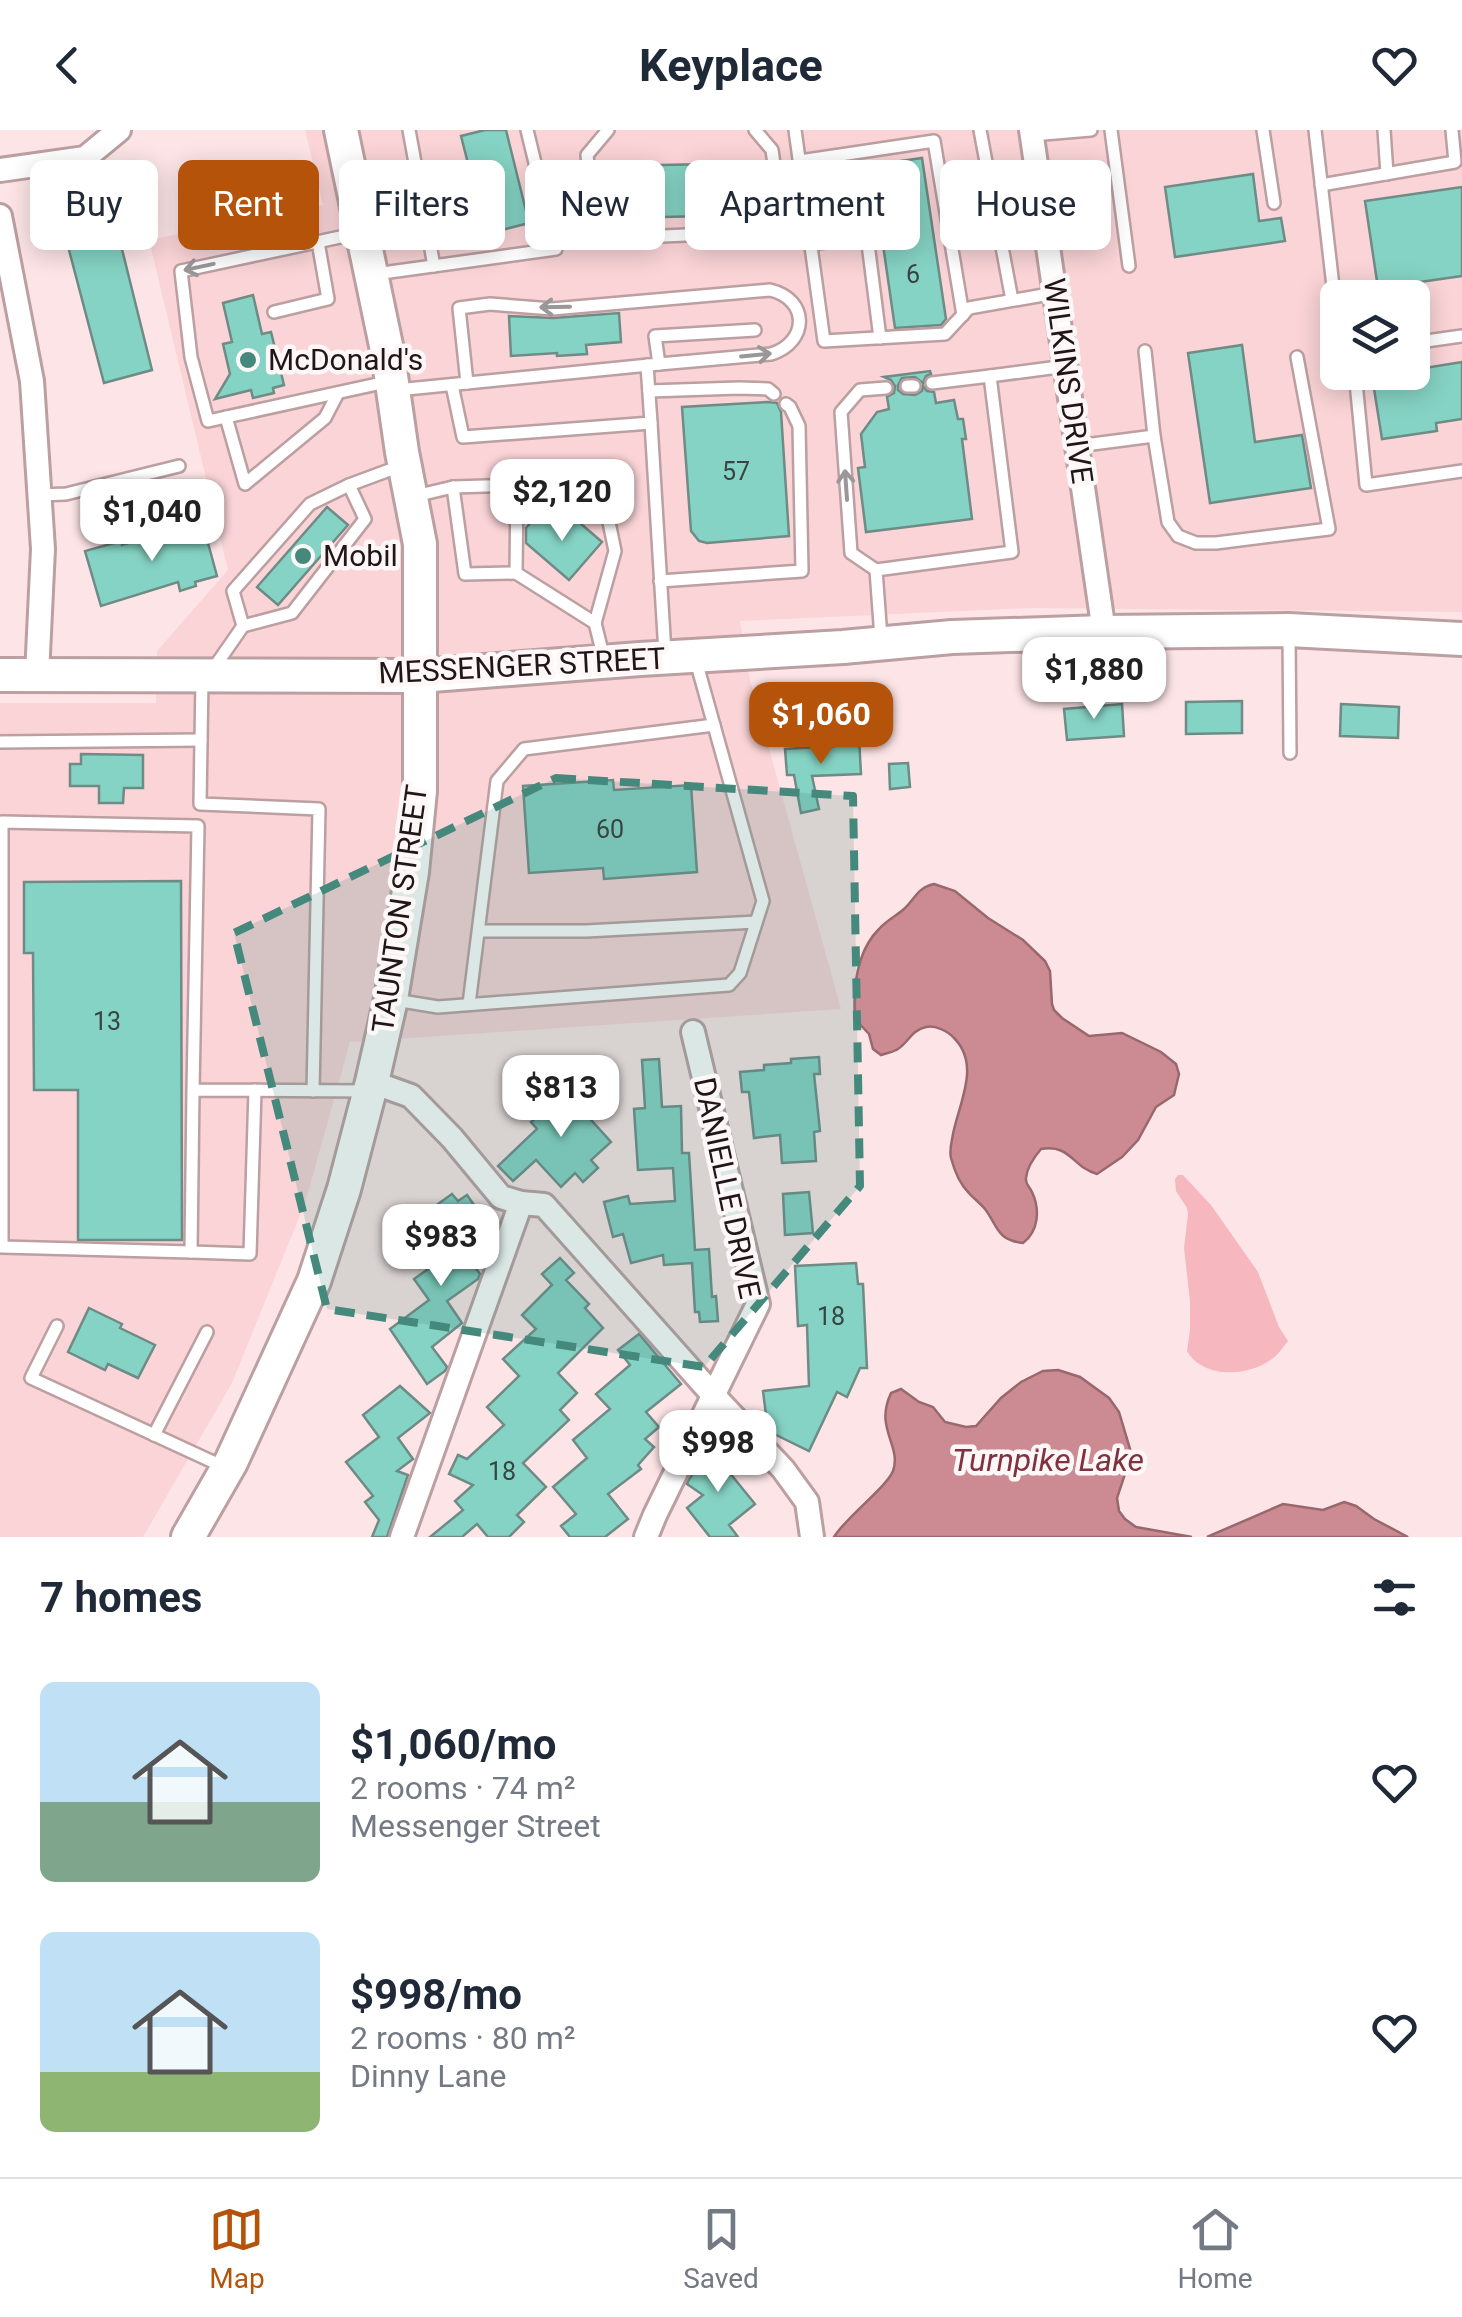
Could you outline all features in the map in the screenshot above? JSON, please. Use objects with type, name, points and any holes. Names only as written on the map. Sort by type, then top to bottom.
[{"type":"main road","name":"TAUNTON STREET","points":[[341,130],[347,160]]},
{"type":"main road","name":"TAUNTON STREET","points":[[188,1537],[228,1469],[314,1281],[371,1087],[391,999],[412,872],[420,791],[420,544],[366,250]]},
{"type":"main road","name":"MESSENGER STREET","points":[[0,675],[419,676],[952,637],[1104,632],[1289,630],[1462,639]]},
{"type":"street","points":[[0,170],[85,158],[119,130]]},
{"type":"street","name":"WILKINS DRIVE","points":[[1032,132],[1104,632]]},
{"type":"street","points":[[0,216],[32,381],[43,548],[38,675]]},
{"type":"street","name":"DANIELLE DRIVE","points":[[646,1537],[758,1304],[693,1032]]},
{"type":"street","points":[[371,1087],[411,1096],[501,1197],[544,1206],[783,1469],[807,1502],[813,1534]]},
{"type":"street","points":[[402,1537],[520,1203]]},
{"type":"lane","points":[[409,130],[434,266]]},
{"type":"lane","points":[[371,275],[556,249],[528,130]]},
{"type":"lane","points":[[608,130],[587,155],[596,239],[777,231],[772,150],[755,130]]},
{"type":"lane","points":[[796,130],[800,160]]},
{"type":"lane","points":[[980,130],[1012,300]]},
{"type":"lane","points":[[1032,132],[1091,130]]},
{"type":"lane","points":[[1111,130],[1130,266]]},
{"type":"lane","points":[[1263,130],[1274,203]]},
{"type":"lane","points":[[1315,130],[1332,280]]},
{"type":"lane","points":[[1384,130],[1387,174]]},
{"type":"lane","points":[[1321,185],[1454,162],[1452,130]]},
{"type":"lane","points":[[806,160],[934,140],[963,315]]},
{"type":"lane","points":[[274,312],[328,298],[319,248]]},
{"type":"lane","points":[[279,250],[181,270],[191,357],[208,420],[338,392],[452,385],[772,354],[790,345],[796,336],[799,316],[796,306],[780,292],[770,290],[552,309],[490,304],[458,308],[467,383]]},
{"type":"lane","points":[[812,250],[824,341],[946,334],[969,308],[1055,293]]},
{"type":"lane","points":[[869,250],[880,338]]},
{"type":"lane","points":[[391,999],[438,1007],[729,985],[740,972],[763,901],[714,724],[680,657],[660,581],[649,391],[655,336],[755,330]]},
{"type":"lane","points":[[1430,340],[1462,336]]},
{"type":"lane","points":[[1145,351],[1168,522],[1178,536],[1196,543],[1329,528],[1298,357]]},
{"type":"lane","points":[[932,383],[1066,366]]},
{"type":"lane","points":[[886,388],[860,390],[841,412],[851,553],[876,570],[1012,552],[990,376]]},
{"type":"lane","points":[[452,385],[464,437],[650,423]]},
{"type":"lane","points":[[649,391],[739,388],[768,389],[774,394]]},
{"type":"lane","points":[[1356,390],[1366,485],[1462,472]]},
{"type":"lane","points":[[226,416],[246,484],[325,418],[338,392]]},
{"type":"lane","points":[[660,581],[802,571],[800,426],[786,404]]},
{"type":"lane","points":[[1077,446],[1154,436]]},
{"type":"lane","points":[[242,626],[233,591],[310,504],[404,464]]},
{"type":"lane","points":[[39,496],[66,494],[178,466]]},
{"type":"lane","points":[[411,497],[453,488],[582,478],[604,498],[615,551],[595,623],[605,662]]},
{"type":"lane","points":[[191,1252],[198,826],[205,676],[242,626],[292,613],[365,519],[349,485]]},
{"type":"lane","points":[[516,574],[517,485]]},
{"type":"lane","points":[[453,488],[465,574],[516,574],[595,623]]},
{"type":"lane","points":[[876,570],[881,642]]},
{"type":"lane","points":[[1289,630],[1290,752]]},
{"type":"lane","points":[[470,1004],[497,781],[524,749],[714,724]]},
{"type":"lane","points":[[0,742],[201,740]]},
{"type":"lane","points":[[200,804],[319,809],[313,1091]]},
{"type":"lane","points":[[198,826],[1,820],[2,1247],[250,1254],[254,1090]]},
{"type":"lane","points":[[478,931],[586,931],[756,922]]},
{"type":"lane","points":[[194,1090],[313,1091],[371,1087]]},
{"type":"lane","points":[[57,1326],[31,1378],[228,1469]]},
{"type":"lane","points":[[154,1435],[207,1332]]},
{"type":"highlighted area","points":[[556,778],[853,796],[860,1186],[704,1367],[327,1309],[234,933]]},
{"type":"shaded area","points":[[305,130],[1462,130],[1462,612],[1030,608],[740,621],[750,680],[841,1009],[350,1042],[305,1203],[232,1383],[143,1537],[0,1537],[0,703],[156,703],[157,651],[228,570],[151,250],[158,250],[158,238],[178,234],[178,250],[319,250],[319,206],[323,205],[319,160],[312,160]]},
{"type":"shaded area","points":[[1178,1175],[1183,1175],[1211,1205],[1258,1272],[1288,1341],[1262,1365],[1239,1372],[1215,1371],[1194,1360],[1187,1351],[1190,1301],[1184,1248],[1188,1214],[1176,1191]]},
{"type":"water","points":[[934,884],[955,891],[1023,940],[1045,961],[1050,971],[1052,1004],[1062,1018],[1089,1036],[1122,1033],[1161,1052],[1176,1064],[1179,1074],[1174,1095],[1156,1107],[1138,1140],[1097,1174],[1059,1150],[1041,1149],[1027,1174],[1026,1182],[1037,1212],[1035,1226],[1023,1243],[1007,1239],[999,1231],[962,1185],[952,1162],[951,1146],[967,1072],[962,1049],[954,1038],[937,1028],[921,1029],[896,1050],[881,1055],[855,1019],[856,983],[865,948],[882,926],[920,891]]},
{"type":"water","name":"Turnpike Lake","points":[[1058,1370],[1080,1377],[1109,1398],[1119,1412],[1130,1449],[1117,1498],[1125,1519],[1136,1527],[1192,1537],[834,1537],[893,1471],[894,1453],[885,1417],[891,1393],[901,1389],[933,1407],[945,1422],[976,1426],[1021,1382],[1043,1371]]},
{"type":"water","name":"Turnpike Lake","points":[[1344,1502],[1408,1537],[1207,1537],[1283,1504],[1323,1510]]},
{"type":"building","points":[[506,130],[525,207],[525,224],[505,229],[505,160],[467,160],[461,136]]},
{"type":"building","points":[[922,158],[946,319],[941,325],[895,328],[884,250],[920,250],[920,160],[908,160]]},
{"type":"building","points":[[665,165],[685,165],[685,217],[665,217]]},
{"type":"building","points":[[1253,174],[1259,221],[1281,218],[1285,241],[1175,257],[1165,187]]},
{"type":"building","points":[[1462,187],[1462,276],[1430,281],[1377,280],[1365,201]]},
{"type":"building","points":[[69,250],[122,250],[152,370],[104,383]]},
{"type":"building","points":[[253,295],[262,334],[271,332],[284,385],[273,388],[274,393],[253,398],[251,390],[215,399],[230,374],[223,344],[232,342],[223,303]]},
{"type":"building","points":[[619,313],[621,342],[586,345],[587,354],[511,356],[509,316],[553,318]]},
{"type":"building","points":[[1242,345],[1255,442],[1302,435],[1311,488],[1210,503],[1188,353]]},
{"type":"building","points":[[1462,362],[1462,419],[1436,423],[1437,431],[1382,439],[1374,390],[1430,390],[1430,367]]},
{"type":"building","points":[[930,371],[923,383],[915,377],[902,378],[898,390],[915,395],[923,386],[934,392],[936,403],[954,400],[958,419],[963,419],[972,519],[866,532],[858,468],[865,467],[861,434],[877,412],[889,409],[887,397],[894,393],[895,386],[884,377]]},
{"type":"building","points":[[777,403],[781,412],[789,536],[699,541],[691,531],[682,407]]},
{"type":"building","name":"Mobil","points":[[327,507],[348,525],[278,605],[257,587]]},
{"type":"building","points":[[540,512],[561,530],[573,517],[602,542],[569,580],[526,543],[526,528]]},
{"type":"building","points":[[202,521],[217,576],[180,591],[178,582],[101,606],[85,551],[121,541],[122,545]]},
{"type":"building","points":[[1242,701],[1242,733],[1186,734],[1186,702]]},
{"type":"building","points":[[1122,704],[1124,736],[1067,740],[1064,709]]},
{"type":"building","points":[[1341,704],[1399,707],[1398,738],[1340,736]]},
{"type":"building","points":[[859,738],[861,774],[812,776],[819,809],[801,813],[794,775],[787,775],[785,749],[834,746],[834,740]]},
{"type":"building","points":[[81,754],[143,755],[143,788],[124,788],[123,803],[99,803],[99,786],[70,786],[70,764],[81,764]]},
{"type":"building","points":[[908,763],[910,787],[890,789],[889,764]]},
{"type":"building","points":[[613,780],[614,790],[691,785],[697,872],[604,879],[603,868],[529,873],[523,786]]},
{"type":"building","points":[[181,881],[182,1240],[78,1240],[78,1090],[34,1090],[33,953],[24,953],[24,882]]},
{"type":"building","points":[[819,1057],[820,1074],[814,1074],[820,1131],[814,1132],[816,1161],[782,1163],[780,1135],[754,1138],[749,1092],[742,1092],[740,1072],[764,1070],[764,1065],[791,1063],[791,1059]]},
{"type":"building","points":[[659,1059],[662,1107],[681,1106],[682,1153],[689,1153],[695,1250],[709,1249],[718,1321],[700,1322],[699,1312],[695,1312],[692,1263],[664,1265],[663,1255],[631,1263],[623,1234],[613,1237],[604,1202],[628,1196],[630,1204],[675,1201],[673,1168],[638,1170],[634,1109],[645,1108],[642,1060]]},
{"type":"building","points":[[576,1081],[594,1101],[583,1111],[611,1142],[591,1160],[598,1168],[583,1182],[575,1173],[561,1187],[536,1160],[513,1181],[498,1166],[537,1129],[531,1122]]},
{"type":"building","points":[[809,1192],[813,1233],[785,1235],[783,1194]]},
{"type":"building","points":[[452,1194],[458,1201],[467,1195],[479,1212],[471,1218],[483,1235],[462,1250],[480,1274],[447,1301],[462,1323],[432,1347],[447,1367],[427,1384],[390,1329],[429,1300],[414,1279],[448,1255],[431,1231],[448,1219],[438,1204]]},
{"type":"building","points":[[560,1258],[574,1273],[566,1280],[589,1304],[585,1308],[603,1328],[558,1373],[577,1393],[560,1410],[569,1420],[523,1463],[546,1487],[517,1515],[524,1522],[509,1537],[488,1537],[477,1524],[462,1537],[430,1537],[463,1510],[455,1501],[473,1485],[449,1474],[458,1455],[467,1459],[504,1425],[487,1407],[519,1376],[503,1359],[536,1329],[522,1315],[552,1285],[542,1274]]},
{"type":"building","points":[[856,1263],[858,1284],[863,1284],[867,1368],[860,1368],[847,1397],[837,1392],[809,1451],[768,1431],[763,1391],[809,1386],[807,1325],[798,1326],[795,1266]]},
{"type":"building","points":[[89,1308],[155,1345],[138,1378],[108,1364],[105,1370],[68,1352]]},
{"type":"building","points":[[639,1334],[681,1384],[646,1412],[659,1427],[645,1439],[654,1447],[638,1465],[641,1469],[608,1494],[628,1519],[605,1537],[570,1537],[561,1526],[576,1514],[553,1487],[587,1458],[573,1440],[610,1409],[596,1394],[630,1365],[618,1350]]},
{"type":"building","points":[[400,1386],[430,1413],[398,1438],[413,1459],[397,1471],[408,1475],[387,1537],[372,1537],[379,1520],[365,1502],[373,1496],[346,1462],[379,1437],[363,1415]]},
{"type":"building","points":[[722,1445],[738,1465],[729,1472],[755,1504],[729,1525],[738,1537],[710,1537],[687,1508],[703,1495],[688,1481],[700,1463]]},
{"type":"place","name":"McDonald's","points":[[248,360]]},
{"type":"place","name":"Mobil","points":[[303,556]]}]
